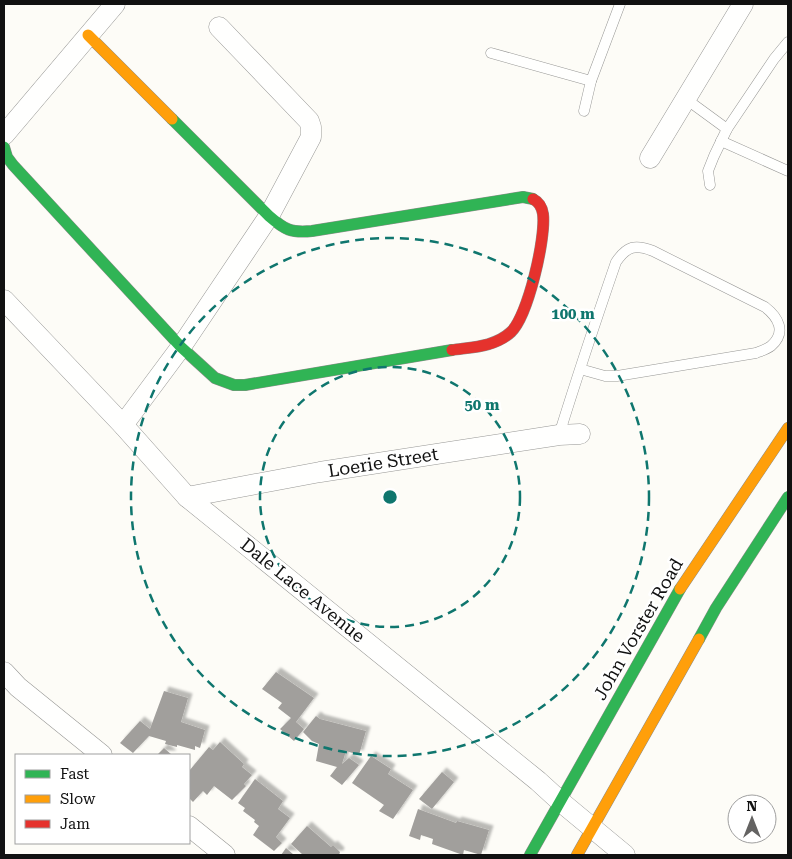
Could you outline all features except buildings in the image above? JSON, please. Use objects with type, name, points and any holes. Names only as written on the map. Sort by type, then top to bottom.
[{"type":"street","points":[[4,135],[114,4]]},
{"type":"street","points":[[650,158],[743,4]]},
{"type":"street","points":[[123,425],[181,347],[269,216],[311,137],[309,121],[219,27]]},
{"type":"street","points":[[4,147],[6,157],[12,165],[181,347],[215,378],[234,386],[245,386],[490,344],[502,339],[512,331],[518,322],[535,275],[543,226],[543,215],[540,205],[536,200],[531,197],[523,197],[295,233],[288,232],[269,216],[88,35]]},
{"type":"street","name":"Dale Lace Avenue","points":[[4,300],[123,425],[187,497],[538,781],[625,855]]},
{"type":"street","name":"John Vorster Road","points":[[530,855],[673,600],[788,428]]},
{"type":"street","name":"Loerie Street","points":[[187,497],[320,472],[580,434]]},
{"type":"street","points":[[577,855],[716,608],[788,497]]},
{"type":"street","points":[[4,672],[18,687],[101,754]]},
{"type":"street","points":[[190,827],[226,855]]},
{"type":"lane","points":[[584,111],[591,81],[620,4]]},
{"type":"lane","points":[[710,185],[708,171],[727,129],[774,59],[788,42]]},
{"type":"lane","points":[[492,53],[591,81]]},
{"type":"lane","points":[[686,99],[727,129]]},
{"type":"lane","points":[[721,141],[788,170]]},
{"type":"lane","points":[[559,436],[580,369],[616,262],[623,252],[631,248],[642,247],[653,251],[765,307],[774,313],[779,322],[779,332],[776,340],[770,347],[756,353],[617,376],[605,376],[580,369]]},
{"type":"traffic: fast","points":[[172,119],[269,216],[280,225],[293,231],[312,231],[523,197],[533,199]]},
{"type":"traffic: fast","points":[[4,147],[7,157],[13,165],[181,347],[215,378],[234,385],[245,385],[452,350]]},
{"type":"traffic: fast","points":[[699,639],[716,608],[788,497]]},
{"type":"traffic: fast","points":[[530,855],[680,589]]},
{"type":"traffic: slow","points":[[88,35],[172,119]]},
{"type":"traffic: slow","points":[[680,589],[788,428]]},
{"type":"traffic: slow","points":[[577,855],[699,639]]},
{"type":"traffic: jam","points":[[452,350],[483,346],[498,341],[511,332],[524,310],[539,258],[542,240],[543,211],[539,203],[533,199]]}]
